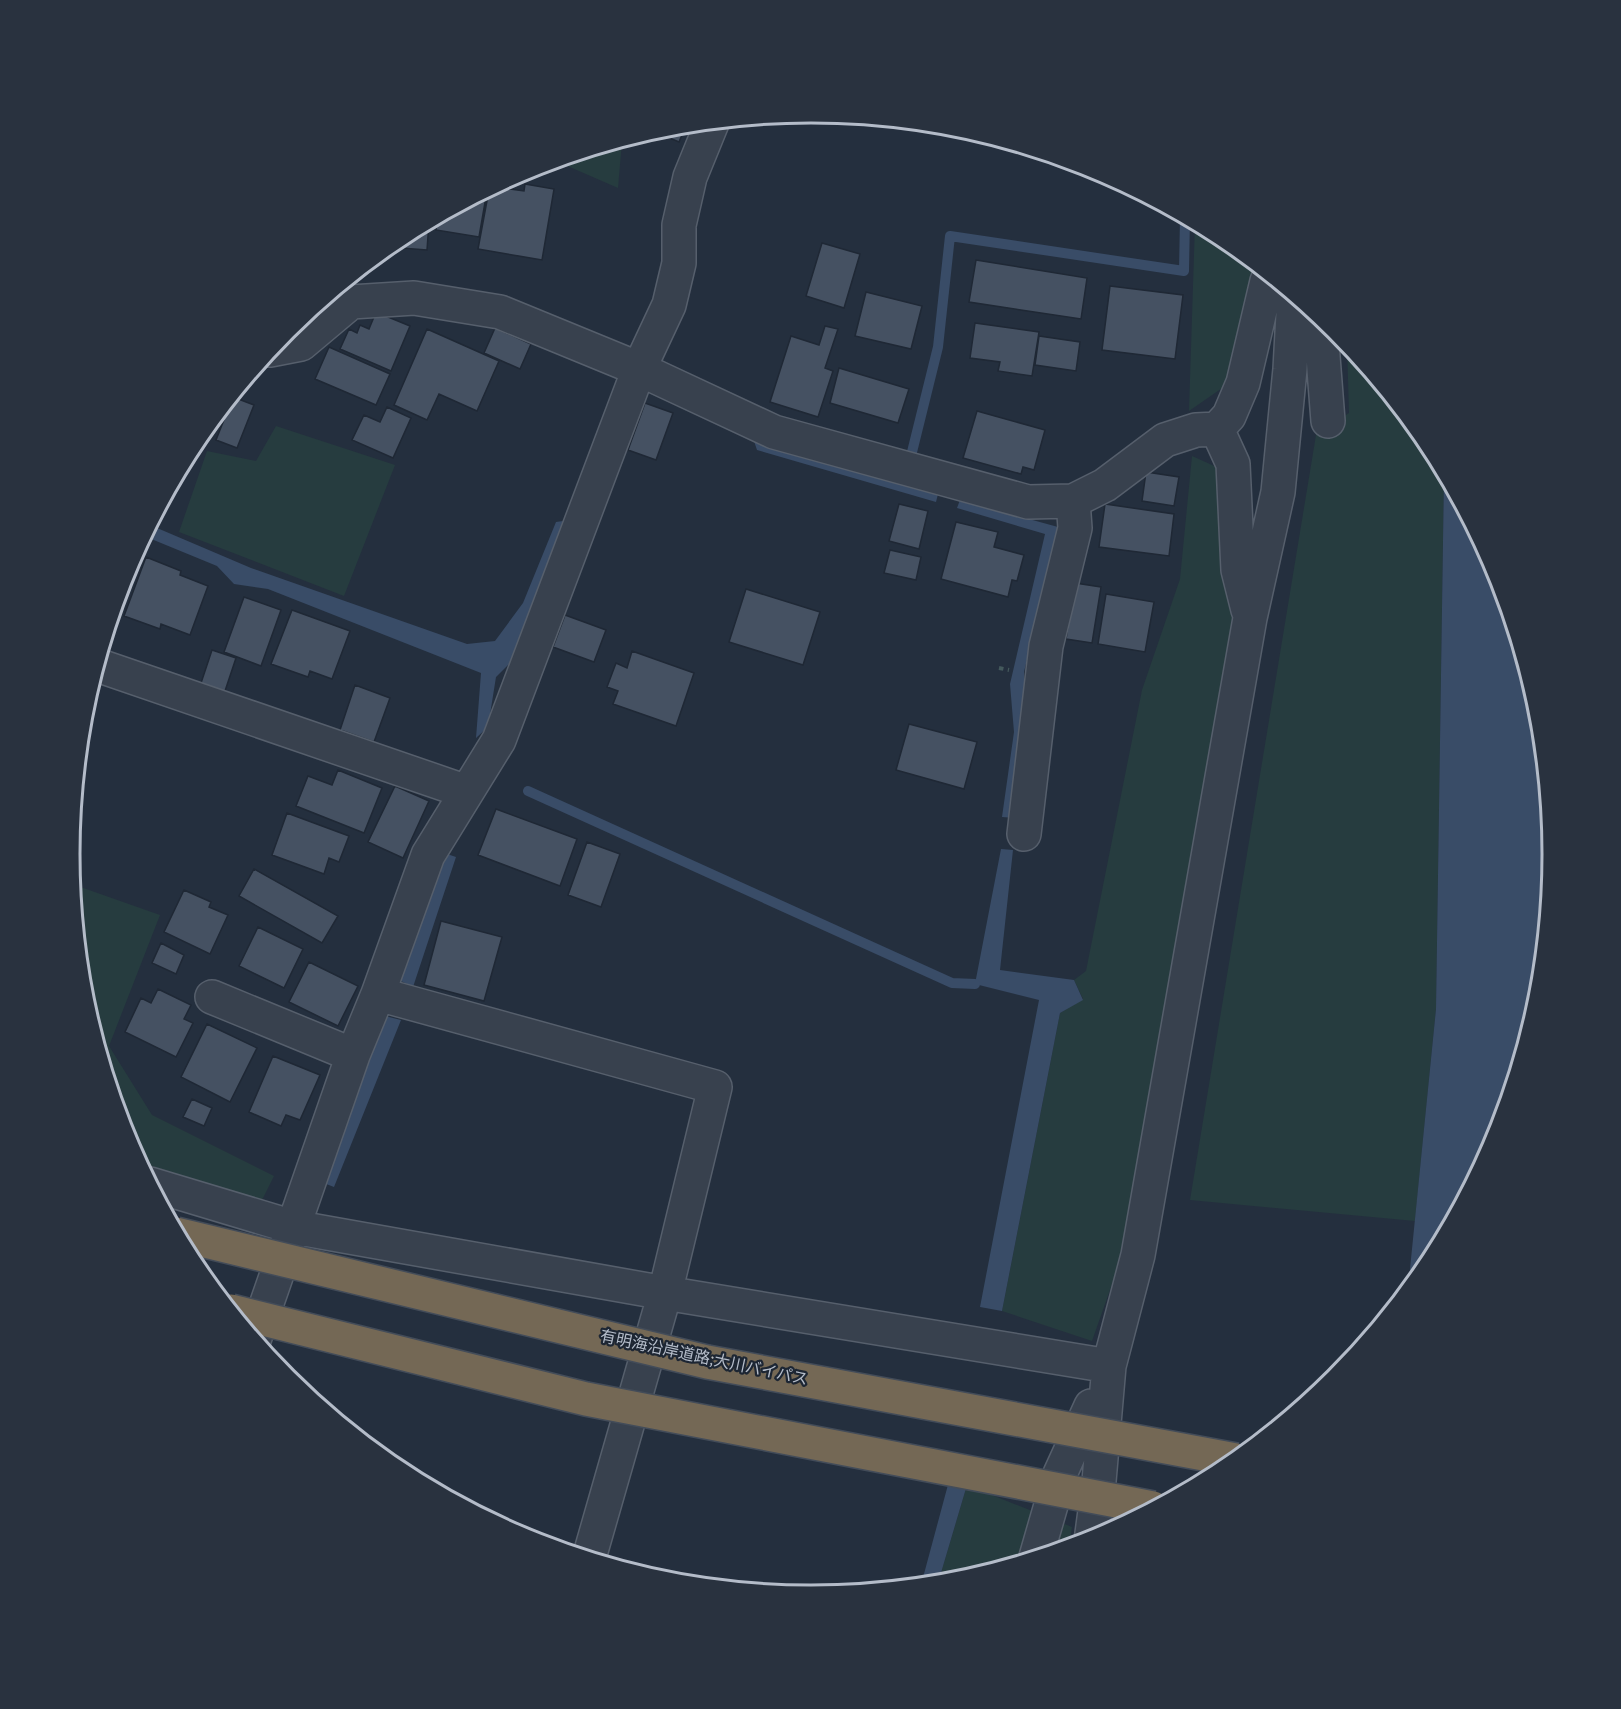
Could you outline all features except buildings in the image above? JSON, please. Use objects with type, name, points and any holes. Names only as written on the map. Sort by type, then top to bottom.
[{"type":"highway","name":"有明海沿岸道路;大川バイパス","points":[[188,1237],[707,1362],[1223,1458]]},
{"type":"highway","points":[[243,1314],[586,1399],[1142,1506]]},
{"type":"street","points":[[257,1331],[353,1055],[378,994],[428,855],[499,740],[639,369],[669,305],[679,263],[679,225],[690,177],[709,131]]},
{"type":"street","points":[[286,347],[301,344],[351,302],[414,298],[500,312],[639,369],[774,432],[1028,502],[1073,501],[1105,485],[1165,440],[1196,430],[1217,429],[1229,416],[1243,383],[1266,284]]},
{"type":"street","points":[[1093,1529],[1109,1366],[1138,1255],[1250,618],[1278,492],[1293,306]]},
{"type":"street","points":[[1321,332],[1328,421]]},
{"type":"street","points":[[1217,429],[1233,464],[1238,570],[1250,618]]},
{"type":"street","points":[[1024,834],[1046,646],[1076,528],[1073,501]]},
{"type":"street","points":[[103,668],[467,792]]},
{"type":"street","points":[[378,994],[715,1087],[665,1293],[591,1552]]},
{"type":"street","points":[[212,997],[353,1055]]},
{"type":"street","points":[[160,1187],[293,1227],[665,1293],[1109,1366]]},
{"type":"street","points":[[1038,1549],[1060,1474],[1109,1366]]},
{"type":"green space","points":[[621,148],[618,188],[567,166]]},
{"type":"green space","points":[[1195,233],[1257,276],[1228,384],[1189,411]]},
{"type":"green space","points":[[1347,360],[1390,409],[1444,489],[1436,1009],[1415,1221],[1190,1200],[1316,435],[1349,413]]},
{"type":"green space","points":[[276,426],[395,465],[344,596],[179,532],[207,451],[256,461]]},
{"type":"green space","points":[[1192,456],[1221,469],[1239,618],[1118,1267],[1092,1341],[1002,1311],[1060,1013],[1083,999],[1074,980],[1086,971],[1142,690],[1180,579]]},
{"type":"green space","points":[[81,887],[160,915],[109,1046],[152,1115],[274,1176],[260,1204],[149,1165],[118,1089],[104,1044],[86,950]]},
{"type":"green space","points":[[967,1485],[1072,1527],[1070,1537],[1045,1547],[1000,1561],[941,1573]]},
{"type":"water","points":[[753,438],[938,494],[936,502],[757,450]]},
{"type":"water","points":[[1444,489],[1486,575],[1517,665],[1535,759],[1540,807],[1542,854],[1540,902],[1527,997],[1517,1044],[1503,1089],[1466,1178],[1444,1220],[1410,1273],[1436,1009]]},
{"type":"water","points":[[960,500],[1058,527],[1024,672],[1026,722],[1015,818],[1002,817],[1014,732],[1010,684],[1045,534],[957,508]]},
{"type":"water","points":[[563,521],[512,661],[496,677],[488,727],[476,738],[481,673],[268,589],[234,584],[217,566],[151,539],[157,528],[251,568],[467,644],[495,641],[523,603],[556,522]]},
{"type":"water","points":[[1001,849],[1013,850],[1000,970],[1074,980],[1083,1000],[1060,1013],[1002,1311],[980,1307],[1039,1000],[975,984]]},
{"type":"water","points":[[447,854],[456,857],[413,987],[399,980]]},
{"type":"water","points":[[385,1016],[401,1020],[334,1187],[321,1182]]},
{"type":"water","points":[[949,1481],[967,1485],[941,1573],[923,1576]]},
{"type":"waterway","points":[[912,452],[938,347],[950,236],[1184,271],[1185,227]]},
{"type":"waterway","points":[[528,791],[952,983],[975,984]]}]
